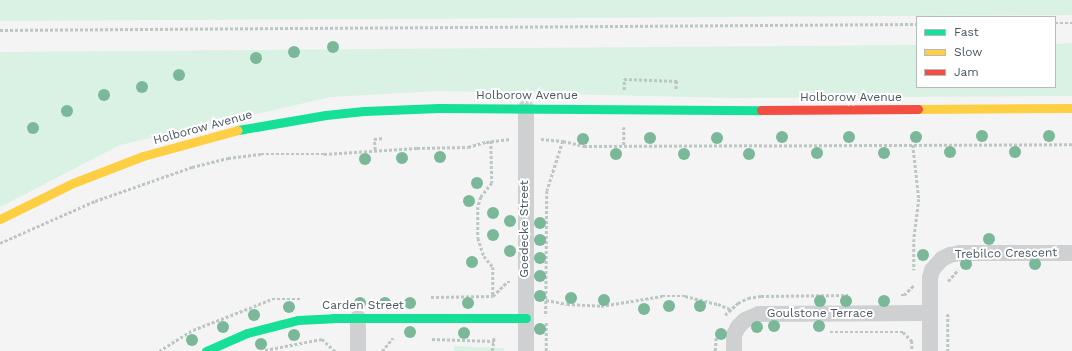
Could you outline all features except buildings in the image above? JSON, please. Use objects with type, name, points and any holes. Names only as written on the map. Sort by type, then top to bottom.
[{"type":"main road","name":"Holborow Avenue","points":[[0,219],[73,184],[114,167],[179,145],[252,127],[289,120],[364,111],[526,108],[772,110],[1072,108]]},
{"type":"main road","name":"Carden Street","points":[[206,351],[247,333],[281,323],[316,318],[526,318]]},
{"type":"street","name":"Goedecke Street","points":[[526,108],[526,351]]},
{"type":"street","name":"Trebilco Crescent","points":[[930,351],[931,274],[938,263],[950,255],[960,253],[1072,252]]},
{"type":"street","name":"Goulstone Terrace","points":[[734,351],[734,335],[738,327],[745,320],[759,314],[930,314]]},
{"type":"street","points":[[358,318],[358,351]]},
{"type":"path","points":[[1056,23],[1072,23]]},
{"type":"path","points":[[0,30],[916,24]]},
{"type":"path","points":[[375,150],[374,139],[384,138]]},
{"type":"path","points":[[0,244],[95,201],[192,167],[228,158],[261,154],[324,154],[375,150],[468,147],[492,141],[526,139],[563,141],[584,146],[1072,144]]},
{"type":"path","points":[[492,141],[492,183],[481,197],[478,207],[478,238],[484,256],[493,267]]},
{"type":"path","points":[[546,351],[547,191],[563,141]]},
{"type":"path","points":[[913,145],[919,199],[914,239],[914,271]]},
{"type":"path","points":[[948,286],[948,280],[959,270]]},
{"type":"path","points":[[896,295],[904,295],[914,286],[914,278]]},
{"type":"path","points":[[493,296],[507,282]]},
{"type":"path","points":[[722,320],[730,309],[748,298],[761,296],[856,295]]},
{"type":"path","points":[[546,300],[573,305],[601,306],[662,296],[685,296],[712,302],[730,309]]},
{"type":"path","points":[[948,308],[948,351]]},
{"type":"path","points":[[715,351],[718,329]]},
{"type":"path","points":[[825,332],[903,332],[912,341],[912,351]]},
{"type":"path","points":[[382,351],[392,338],[400,338]]},
{"type":"path","points":[[259,351],[322,339],[335,351]]},
{"type":"path","points":[[431,339],[494,341],[492,351]]},
{"type":"green space","points":[[0,0],[1072,0],[1072,15],[0,21]]},
{"type":"green space","points":[[1072,43],[1072,96],[732,98],[440,91],[331,97],[120,145],[0,207],[0,52],[916,45],[916,88],[1056,88],[1056,44]]},
{"type":"green space","points":[[454,346],[504,348],[504,351],[454,351]]},
{"type":"traffic: fast","points":[[238,130],[326,115],[364,111],[439,108],[761,110]]},
{"type":"traffic: fast","points":[[206,351],[247,333],[298,320],[333,318],[526,318]]},
{"type":"traffic: slow","points":[[918,109],[1072,108]]},
{"type":"traffic: slow","points":[[0,219],[73,183],[143,156],[238,130]]},
{"type":"traffic: jam","points":[[761,110],[918,109]]}]
